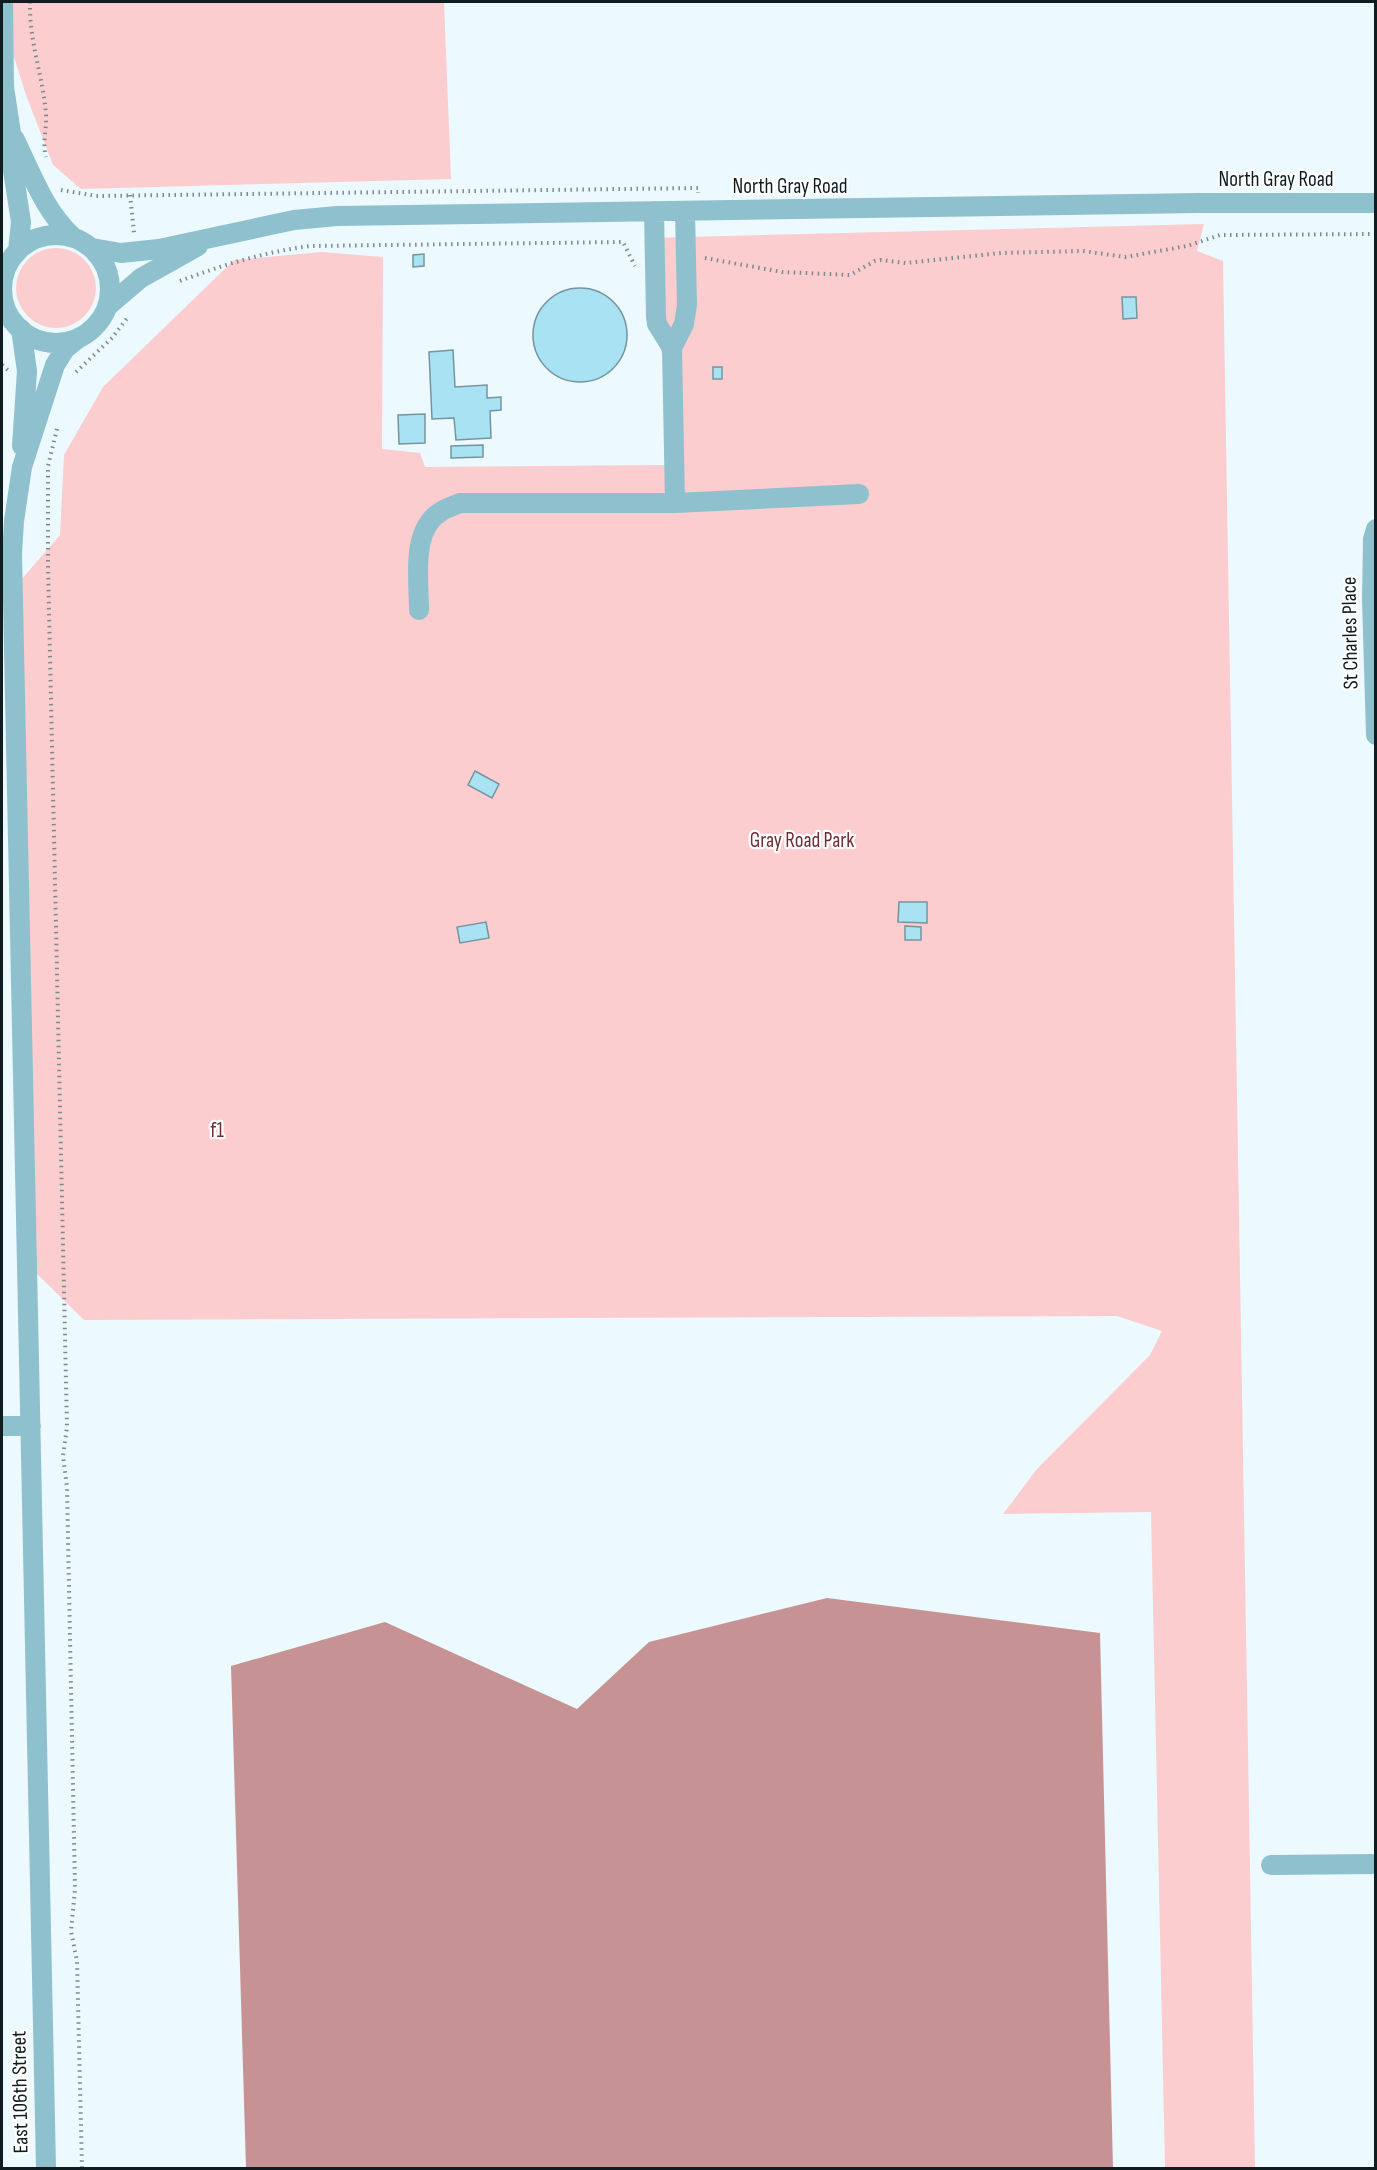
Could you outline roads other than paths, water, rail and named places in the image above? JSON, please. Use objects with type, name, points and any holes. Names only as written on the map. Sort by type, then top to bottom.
[{"type":"street","points":[[3,2],[4,87],[21,222],[6,270],[3,284],[4,298],[13,321],[37,339],[54,342],[80,337],[92,329],[107,307],[110,291],[108,276],[102,261],[92,248],[73,237],[59,224],[42,199],[11,133]]},
{"type":"street","name":"North Gray Road","points":[[92,248],[121,253],[159,249],[294,220],[337,216],[1199,203],[1376,203]]},
{"type":"street","points":[[675,503],[672,348],[684,324],[687,305],[685,211]]},
{"type":"street","points":[[654,212],[657,324],[672,348]]},
{"type":"street","points":[[11,258],[38,238],[50,235],[73,237]]},
{"type":"street","name":"North Gray Road","points":[[107,307],[141,278],[178,259],[207,240]]},
{"type":"street","name":"East 106th Street","points":[[13,321],[27,371],[22,467],[14,521],[12,580],[32,1426],[46,2169]]},
{"type":"street","name":"East 106th Street","points":[[22,467],[55,365],[64,349],[80,337]]},
{"type":"street","points":[[419,610],[418,558],[424,529],[438,513],[460,503],[675,503],[859,494]]},
{"type":"street","name":"St Charles Place","points":[[1376,529],[1373,539],[1372,599],[1376,735]]},
{"type":"street","points":[[2,1426],[32,1426]]},
{"type":"street","points":[[1271,1865],[1376,1864]]},
{"type":"park label","name":"Gray Road Park","points":[[802,840]]},
{"type":"park label","name":"f1","points":[[217,1130]]}]
